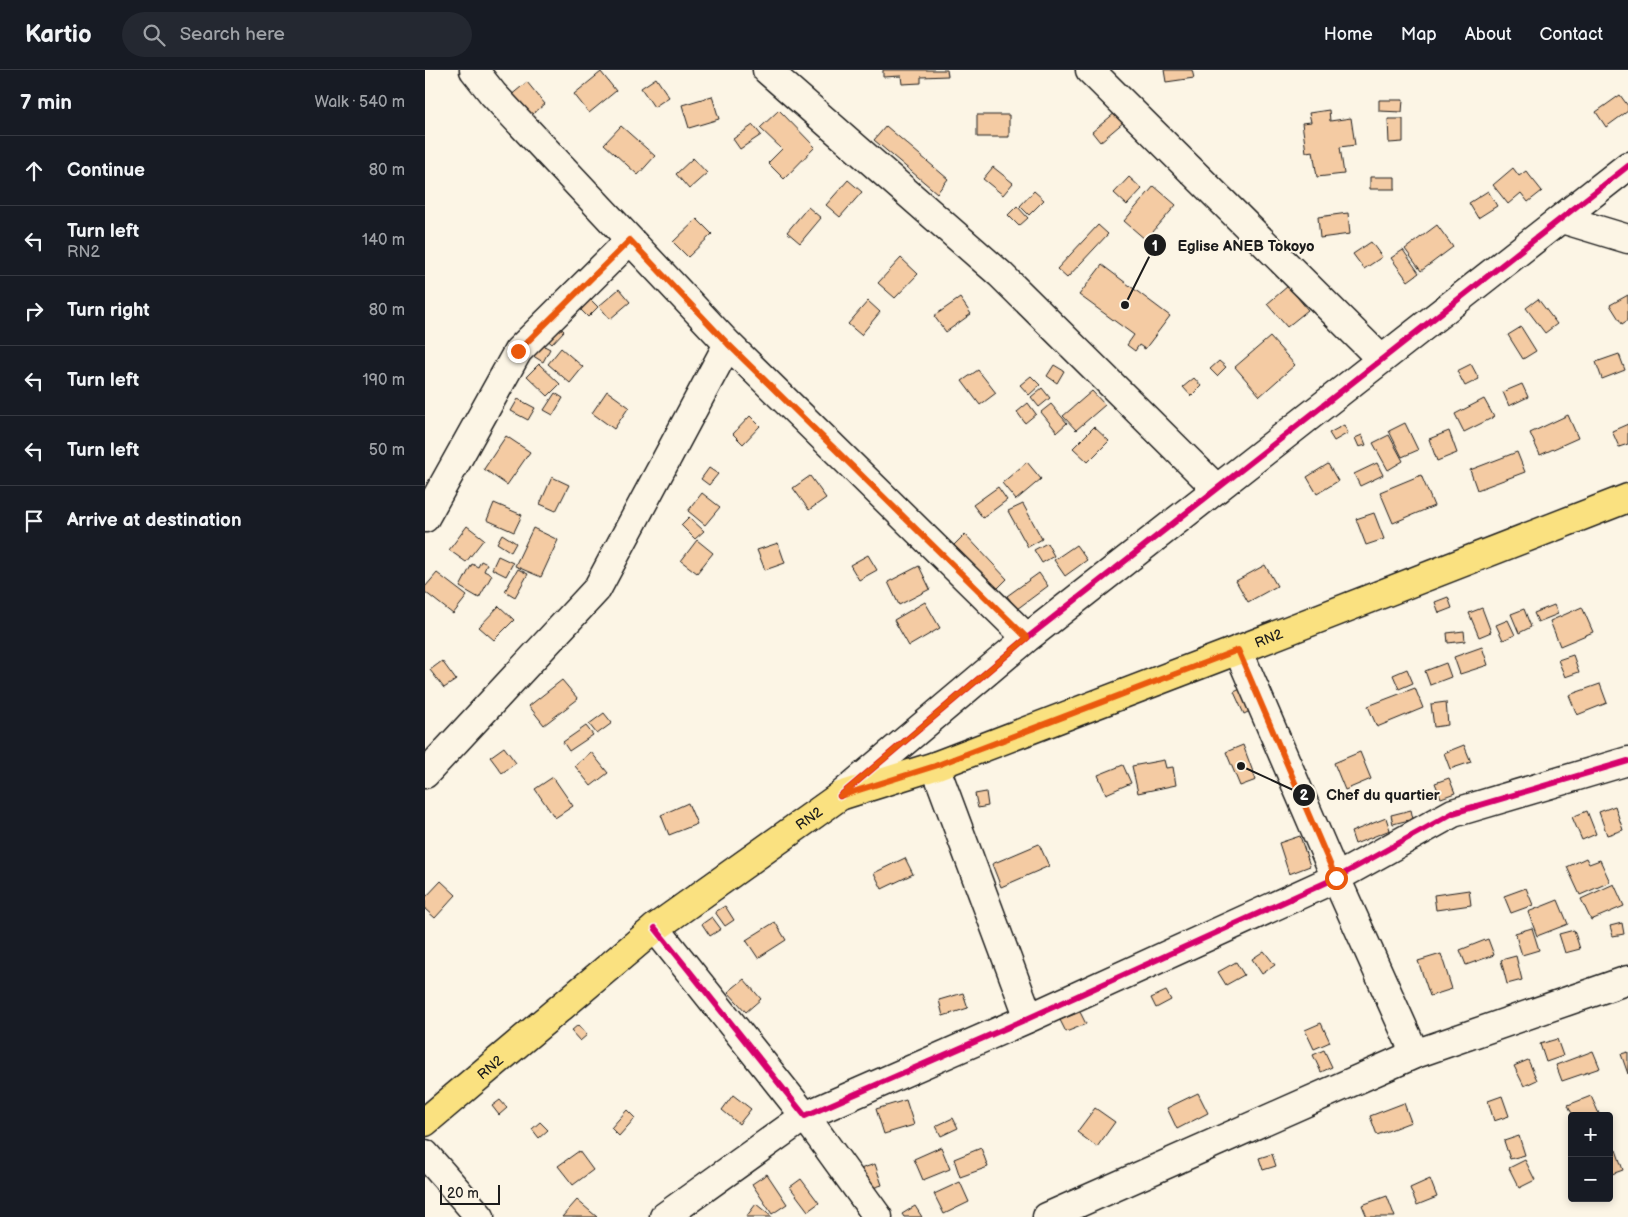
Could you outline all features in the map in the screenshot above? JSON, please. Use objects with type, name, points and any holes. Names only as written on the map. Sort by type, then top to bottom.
[{"type":"main road","name":"RN2","points":[[425,1122],[655,928],[840,796],[935,766],[1627,503]]},
{"type":"street","points":[[473,70],[493,94],[728,344],[1027,638]]},
{"type":"street","points":[[767,70],[1000,274],[1217,489]]},
{"type":"street","points":[[1090,70],[1381,359]]},
{"type":"street","points":[[840,796],[1027,638],[1628,166]]},
{"type":"street","points":[[1562,219],[1628,239]]},
{"type":"street","points":[[425,518],[518,351],[630,240]]},
{"type":"street","points":[[425,774],[597,589],[728,344]]},
{"type":"street","points":[[1238,650],[1336,878],[1415,1054]]},
{"type":"street","points":[[664,1217],[805,1116],[1029,1018],[1336,878],[1453,813],[1628,761]]},
{"type":"street","points":[[935,766],[1029,1018]]},
{"type":"street","points":[[655,928],[805,1116],[878,1217]]},
{"type":"street","points":[[1047,1217],[1415,1054],[1628,980]]},
{"type":"street","points":[[425,1154],[480,1217]]},
{"type":"building","points":[[883,70],[947,70],[948,76],[921,77],[921,83],[902,84],[901,76],[883,77]]},
{"type":"building","points":[[1164,70],[1192,70],[1194,78],[1166,82]]},
{"type":"building","points":[[601,72],[616,91],[589,113],[574,94]]},
{"type":"building","points":[[656,78],[669,97],[654,107],[641,88]]},
{"type":"building","points":[[527,82],[545,104],[528,118],[510,96]]},
{"type":"building","points":[[1620,95],[1628,106],[1628,111],[1606,127],[1596,112]]},
{"type":"building","points":[[712,96],[719,119],[689,128],[682,105]]},
{"type":"building","points":[[1379,100],[1403,100],[1402,112],[1379,111]]},
{"type":"building","points":[[779,110],[815,147],[784,179],[768,163],[782,149],[760,128]]},
{"type":"building","points":[[1329,110],[1330,121],[1351,118],[1355,145],[1340,147],[1344,174],[1317,177],[1313,151],[1306,152],[1302,123],[1311,122],[1309,113]]},
{"type":"building","points":[[1116,112],[1125,121],[1100,142],[1092,132]]},
{"type":"building","points":[[977,115],[1009,115],[1009,137],[977,137]]},
{"type":"building","points":[[1388,119],[1403,119],[1403,142],[1389,143]]},
{"type":"building","points":[[753,125],[761,135],[740,149],[733,139]]},
{"type":"building","points":[[621,126],[655,156],[638,175],[604,144]]},
{"type":"building","points":[[886,126],[948,179],[937,193],[874,140]]},
{"type":"building","points":[[693,158],[707,173],[689,189],[676,174]]},
{"type":"building","points":[[993,167],[1013,183],[1003,195],[983,179]]},
{"type":"building","points":[[1513,168],[1519,176],[1526,171],[1542,191],[1528,202],[1521,193],[1508,204],[1493,185]]},
{"type":"building","points":[[1129,177],[1142,189],[1127,205],[1114,193]]},
{"type":"building","points":[[1370,177],[1395,177],[1395,189],[1370,189]]},
{"type":"building","points":[[848,180],[862,192],[840,217],[826,205]]},
{"type":"building","points":[[1154,186],[1176,205],[1146,240],[1124,221]]},
{"type":"building","points":[[1034,191],[1044,200],[1029,215],[1020,206]]},
{"type":"building","points":[[1488,191],[1497,206],[1478,218],[1469,203]]},
{"type":"building","points":[[1017,206],[1028,218],[1019,226],[1008,215]]},
{"type":"building","points":[[808,207],[821,218],[800,243],[787,232]]},
{"type":"building","points":[[1348,213],[1350,234],[1320,238],[1318,217]]},
{"type":"building","points":[[697,219],[712,234],[688,257],[673,242]]},
{"type":"building","points":[[1098,225],[1108,234],[1067,278],[1057,269]]},
{"type":"building","points":[[1437,225],[1453,247],[1421,271],[1405,249]]},
{"type":"building","points":[[1371,242],[1382,257],[1364,269],[1353,254]]},
{"type":"building","points":[[1403,250],[1419,273],[1408,281],[1391,258]]},
{"type":"building","points":[[901,258],[918,274],[895,298],[878,283]]},
{"type":"building","points":[[1102,265],[1170,316],[1145,349],[1139,345],[1135,351],[1127,345],[1134,335],[1079,295]]},
{"type":"building","points":[[1288,286],[1308,310],[1287,327],[1267,304]]},
{"type":"building","points":[[619,289],[630,302],[610,319],[599,306]]},
{"type":"building","points":[[586,295],[598,307],[588,317],[576,305]]},
{"type":"building","points":[[1628,295],[1628,320],[1622,324],[1610,305]]},
{"type":"building","points":[[960,298],[971,314],[946,332],[934,316]]},
{"type":"building","points":[[1538,299],[1557,324],[1545,333],[1526,308]]},
{"type":"building","points":[[868,301],[880,312],[861,335],[848,324]]},
{"type":"building","points":[[555,323],[564,331],[552,344],[543,336]]},
{"type":"building","points":[[1521,327],[1536,351],[1523,359],[1508,335]]},
{"type":"building","points":[[1270,337],[1295,365],[1260,396],[1235,367]]},
{"type":"building","points":[[537,342],[550,349],[543,362],[530,354]]},
{"type":"building","points":[[561,348],[583,367],[570,383],[548,364]]},
{"type":"building","points":[[1619,354],[1625,370],[1602,379],[1596,362]]},
{"type":"building","points":[[1219,361],[1226,367],[1217,376],[1210,369]]},
{"type":"building","points":[[539,364],[560,384],[548,396],[527,376]]},
{"type":"building","points":[[1471,364],[1479,379],[1465,386],[1457,371]]},
{"type":"building","points":[[1054,365],[1064,371],[1057,383],[1047,376]]},
{"type":"building","points":[[978,370],[996,393],[980,405],[962,381]]},
{"type":"building","points":[[1031,376],[1040,385],[1029,395],[1020,385]]},
{"type":"building","points":[[1194,378],[1201,386],[1191,396],[1183,387]]},
{"type":"building","points":[[1522,384],[1528,397],[1509,406],[1503,392]]},
{"type":"building","points":[[1042,388],[1050,398],[1039,407],[1031,397]]},
{"type":"building","points":[[607,391],[629,407],[614,429],[592,413]]},
{"type":"building","points":[[1092,391],[1105,405],[1076,430],[1063,416]]},
{"type":"building","points":[[555,393],[563,398],[553,415],[544,410]]},
{"type":"building","points":[[518,399],[535,408],[528,420],[511,411]]},
{"type":"building","points":[[1484,399],[1494,417],[1464,432],[1455,414]]},
{"type":"building","points":[[1028,403],[1036,414],[1025,423],[1017,412]]},
{"type":"building","points":[[1051,404],[1067,423],[1057,432],[1041,412]]},
{"type":"building","points":[[1568,415],[1578,438],[1540,455],[1530,433]]},
{"type":"building","points":[[750,416],[760,426],[743,444],[733,434]]},
{"type":"building","points":[[1405,423],[1418,450],[1402,457],[1389,431]]},
{"type":"building","points":[[1628,424],[1628,444],[1619,447],[1612,431]]},
{"type":"building","points":[[1344,425],[1348,433],[1334,441],[1329,433]]},
{"type":"building","points":[[1094,427],[1109,441],[1088,462],[1073,448]]},
{"type":"building","points":[[1449,431],[1457,453],[1437,461],[1429,439]]},
{"type":"building","points":[[1362,435],[1366,445],[1359,447],[1355,438]]},
{"type":"building","points":[[1389,435],[1403,461],[1388,470],[1373,443]]},
{"type":"building","points":[[506,436],[530,452],[507,485],[484,469]]},
{"type":"building","points":[[1517,452],[1525,472],[1477,490],[1470,470]]},
{"type":"building","points":[[1027,462],[1041,479],[1016,500],[1002,483]]},
{"type":"building","points":[[1377,463],[1383,475],[1360,486],[1354,474]]},
{"type":"building","points":[[1328,464],[1338,481],[1317,494],[1307,477]]},
{"type":"building","points":[[709,468],[718,474],[709,485],[701,479]]},
{"type":"building","points":[[1421,475],[1434,506],[1393,523],[1380,492]]},
{"type":"building","points":[[810,476],[826,498],[809,510],[793,488]]},
{"type":"building","points":[[552,477],[569,485],[556,511],[540,504]]},
{"type":"building","points":[[998,487],[1007,500],[983,518],[973,505]]},
{"type":"building","points":[[702,493],[720,507],[705,525],[688,511]]},
{"type":"building","points":[[494,503],[522,515],[514,532],[487,520]]},
{"type":"building","points":[[1023,504],[1042,539],[1028,547],[1008,511]]},
{"type":"building","points":[[1374,513],[1384,539],[1366,545],[1356,519]]},
{"type":"building","points":[[689,517],[704,531],[695,539],[681,525]]},
{"type":"building","points":[[467,526],[484,539],[466,562],[449,550]]},
{"type":"building","points":[[533,528],[558,540],[541,577],[515,566]]},
{"type":"building","points":[[502,534],[516,543],[511,552],[497,543]]},
{"type":"building","points":[[965,534],[1007,579],[996,590],[954,545]]},
{"type":"building","points":[[697,540],[713,553],[697,573],[681,561]]},
{"type":"building","points":[[778,543],[785,563],[765,570],[757,550]]},
{"type":"building","points":[[1047,543],[1054,556],[1042,563],[1034,550]]},
{"type":"building","points":[[1076,545],[1087,560],[1065,576],[1054,560]]},
{"type":"building","points":[[868,555],[877,570],[859,580],[850,565]]},
{"type":"building","points":[[498,556],[513,563],[506,576],[492,569]]},
{"type":"building","points":[[481,561],[487,564],[484,571],[492,575],[479,598],[460,587],[472,564],[478,567]]},
{"type":"building","points":[[1265,565],[1277,586],[1248,602],[1236,581]]},
{"type":"building","points":[[919,566],[930,589],[899,605],[888,582]]},
{"type":"building","points":[[518,569],[528,574],[515,597],[505,591]]},
{"type":"building","points":[[437,573],[467,596],[453,614],[425,592],[425,587]]},
{"type":"building","points":[[1039,573],[1048,586],[1017,609],[1007,596]]},
{"type":"building","points":[[1448,597],[1452,608],[1439,613],[1435,602]]},
{"type":"building","points":[[925,602],[940,628],[909,646],[894,620]]},
{"type":"building","points":[[1554,605],[1558,614],[1538,622],[1534,613]]},
{"type":"building","points":[[499,606],[514,620],[494,640],[479,627]]},
{"type":"building","points":[[1582,607],[1593,632],[1560,646],[1550,621]]},
{"type":"building","points":[[1482,608],[1491,632],[1479,637],[1469,613]]},
{"type":"building","points":[[1524,609],[1531,627],[1519,633],[1511,614]]},
{"type":"building","points":[[1508,620],[1515,635],[1503,640],[1496,625]]},
{"type":"building","points":[[1464,631],[1465,641],[1448,643],[1447,633]]},
{"type":"building","points":[[1482,647],[1488,665],[1460,674],[1454,657]]},
{"type":"building","points":[[1573,655],[1579,672],[1565,677],[1558,660]]},
{"type":"building","points":[[442,661],[456,680],[444,688],[430,670]]},
{"type":"building","points":[[1446,663],[1451,677],[1430,685],[1425,671]]},
{"type":"building","points":[[1407,669],[1413,683],[1399,689],[1393,675]]},
{"type":"building","points":[[562,680],[578,699],[544,725],[529,706]]},
{"type":"building","points":[[1600,684],[1607,703],[1577,715],[1569,695]]},
{"type":"building","points":[[1249,685],[1260,706],[1244,714],[1234,692]]},
{"type":"building","points":[[1415,688],[1423,708],[1377,727],[1368,706]]},
{"type":"building","points":[[1446,702],[1448,725],[1434,727],[1431,704]]},
{"type":"building","points":[[604,713],[612,723],[597,734],[589,724]]},
{"type":"building","points":[[586,726],[593,735],[569,751],[563,742]]},
{"type":"building","points":[[1243,745],[1256,780],[1240,786],[1226,752]]},
{"type":"building","points":[[1464,745],[1471,762],[1450,769],[1444,753]]},
{"type":"building","points":[[504,747],[516,763],[502,773],[490,757]]},
{"type":"building","points":[[591,752],[608,773],[591,786],[575,766]]},
{"type":"building","points":[[1360,752],[1371,779],[1345,790],[1334,763]]},
{"type":"building","points":[[1164,760],[1166,768],[1173,767],[1176,785],[1138,793],[1132,766]]},
{"type":"building","points":[[1123,765],[1131,783],[1106,794],[1098,775]]},
{"type":"building","points":[[553,777],[573,806],[555,818],[535,789]]},
{"type":"building","points":[[1449,778],[1455,793],[1441,798],[1435,783]]},
{"type":"building","points":[[986,792],[988,806],[978,808],[975,794]]},
{"type":"building","points":[[688,803],[697,824],[669,835],[661,815]]},
{"type":"building","points":[[1615,806],[1623,830],[1607,835],[1599,812]]},
{"type":"building","points":[[1411,810],[1413,819],[1393,824],[1391,815]]},
{"type":"building","points":[[1587,811],[1596,834],[1582,840],[1572,817]]},
{"type":"building","points":[[1386,818],[1390,830],[1355,844],[1351,832]]},
{"type":"building","points":[[1300,836],[1310,866],[1289,874],[1279,843]]},
{"type":"building","points":[[1039,844],[1049,866],[1001,887],[992,864]]},
{"type":"building","points":[[905,858],[913,874],[882,889],[874,873]]},
{"type":"building","points":[[1586,858],[1589,864],[1600,860],[1610,882],[1580,895],[1567,867]]},
{"type":"building","points":[[441,881],[456,895],[435,918],[425,909],[425,898]]},
{"type":"building","points":[[1614,884],[1624,906],[1591,920],[1581,899]]},
{"type":"building","points":[[1526,888],[1533,905],[1511,913],[1504,896]]},
{"type":"building","points":[[1469,890],[1471,905],[1436,910],[1434,895]]},
{"type":"building","points":[[1558,900],[1568,924],[1537,936],[1528,912]]},
{"type":"building","points":[[725,906],[734,920],[725,926],[715,912]]},
{"type":"building","points":[[712,917],[721,929],[710,936],[702,924]]},
{"type":"building","points":[[775,922],[786,940],[758,958],[746,940]]},
{"type":"building","points":[[1622,923],[1624,934],[1613,936],[1610,926]]},
{"type":"building","points":[[1532,928],[1539,950],[1522,955],[1515,933]]},
{"type":"building","points":[[1574,930],[1580,949],[1565,953],[1559,934]]},
{"type":"building","points":[[1488,939],[1494,955],[1466,965],[1460,950]]},
{"type":"building","points":[[1264,951],[1275,965],[1262,974],[1252,959]]},
{"type":"building","points":[[1441,954],[1452,989],[1430,996],[1418,961]]},
{"type":"building","points":[[1516,956],[1522,980],[1507,984],[1501,960]]},
{"type":"building","points":[[1236,962],[1244,975],[1226,985],[1218,972]]},
{"type":"building","points":[[744,979],[761,999],[746,1012],[728,992]]},
{"type":"building","points":[[1166,991],[1171,1000],[1156,1008],[1151,998]]},
{"type":"building","points":[[963,993],[968,1008],[943,1016],[939,1000]]},
{"type":"building","points":[[1080,1012],[1086,1024],[1066,1032],[1060,1020]]},
{"type":"building","points":[[1321,1023],[1330,1042],[1314,1049],[1305,1030]]},
{"type":"building","points":[[578,1025],[587,1035],[580,1041],[571,1031]]},
{"type":"building","points":[[1557,1039],[1563,1056],[1546,1062],[1540,1044]]},
{"type":"building","points":[[1324,1050],[1332,1067],[1321,1072],[1313,1055]]},
{"type":"building","points":[[1593,1051],[1600,1068],[1562,1081],[1556,1065]]},
{"type":"building","points":[[1628,1052],[1628,1074],[1621,1054]]},
{"type":"building","points":[[1528,1060],[1537,1080],[1524,1086],[1514,1066]]},
{"type":"building","points":[[1198,1093],[1208,1113],[1177,1129],[1167,1108]]},
{"type":"building","points":[[733,1095],[751,1109],[739,1124],[722,1110]]},
{"type":"building","points":[[1502,1096],[1509,1116],[1494,1121],[1488,1101]]},
{"type":"building","points":[[1591,1096],[1598,1112],[1571,1112],[1568,1105]]},
{"type":"building","points":[[500,1100],[507,1108],[499,1115],[492,1106]]},
{"type":"building","points":[[906,1100],[914,1125],[884,1134],[876,1109]]},
{"type":"building","points":[[1404,1103],[1411,1122],[1377,1135],[1370,1116]]},
{"type":"building","points":[[1095,1108],[1115,1122],[1097,1147],[1077,1132]]},
{"type":"building","points":[[627,1110],[635,1118],[619,1136],[611,1128]]},
{"type":"building","points":[[953,1118],[958,1128],[941,1136],[936,1126]]},
{"type":"building","points":[[540,1122],[548,1130],[539,1138],[532,1129]]},
{"type":"building","points":[[1519,1136],[1525,1155],[1510,1159],[1504,1141]]},
{"type":"building","points":[[941,1147],[950,1169],[923,1180],[914,1159]]},
{"type":"building","points":[[981,1148],[988,1167],[960,1177],[954,1159]]},
{"type":"building","points":[[1616,1150],[1623,1170],[1613,1174],[1613,1157],[1613,1151]]},
{"type":"building","points":[[579,1151],[593,1170],[573,1185],[558,1166]]},
{"type":"building","points":[[1272,1154],[1276,1166],[1263,1170],[1259,1158]]},
{"type":"building","points":[[1525,1160],[1535,1180],[1519,1188],[1509,1168]]},
{"type":"building","points":[[875,1164],[882,1185],[866,1190],[860,1169]]},
{"type":"building","points":[[767,1174],[787,1204],[772,1214],[752,1184]]},
{"type":"building","points":[[801,1179],[819,1203],[808,1211],[790,1187]]},
{"type":"building","points":[[1430,1179],[1437,1197],[1417,1205],[1410,1188]]},
{"type":"building","points":[[960,1182],[969,1202],[944,1214],[934,1194]]},
{"type":"building","points":[[1387,1196],[1395,1217],[1367,1217],[1362,1205]]},
{"type":"building","points":[[577,1200],[597,1217],[562,1217]]},
{"type":"building","points":[[756,1204],[772,1217],[746,1217]]},
{"type":"building","points":[[915,1206],[922,1217],[904,1217],[902,1214]]},
{"type":"cycle path","points":[[840,796],[1027,638],[1628,166]]},
{"type":"cycle path","points":[[655,928],[805,1116],[1029,1018],[1336,878],[1453,813],[1628,761]]},
{"type":"place","name":"Eglise ANEB Tokoyo","points":[[1125,305]]},
{"type":"place","name":"Chef du quartier","points":[[1241,766]]},
{"type":"route","points":[[518,351],[630,240],[728,344],[1027,638],[840,796],[935,766],[1238,650],[1336,878]]}]
